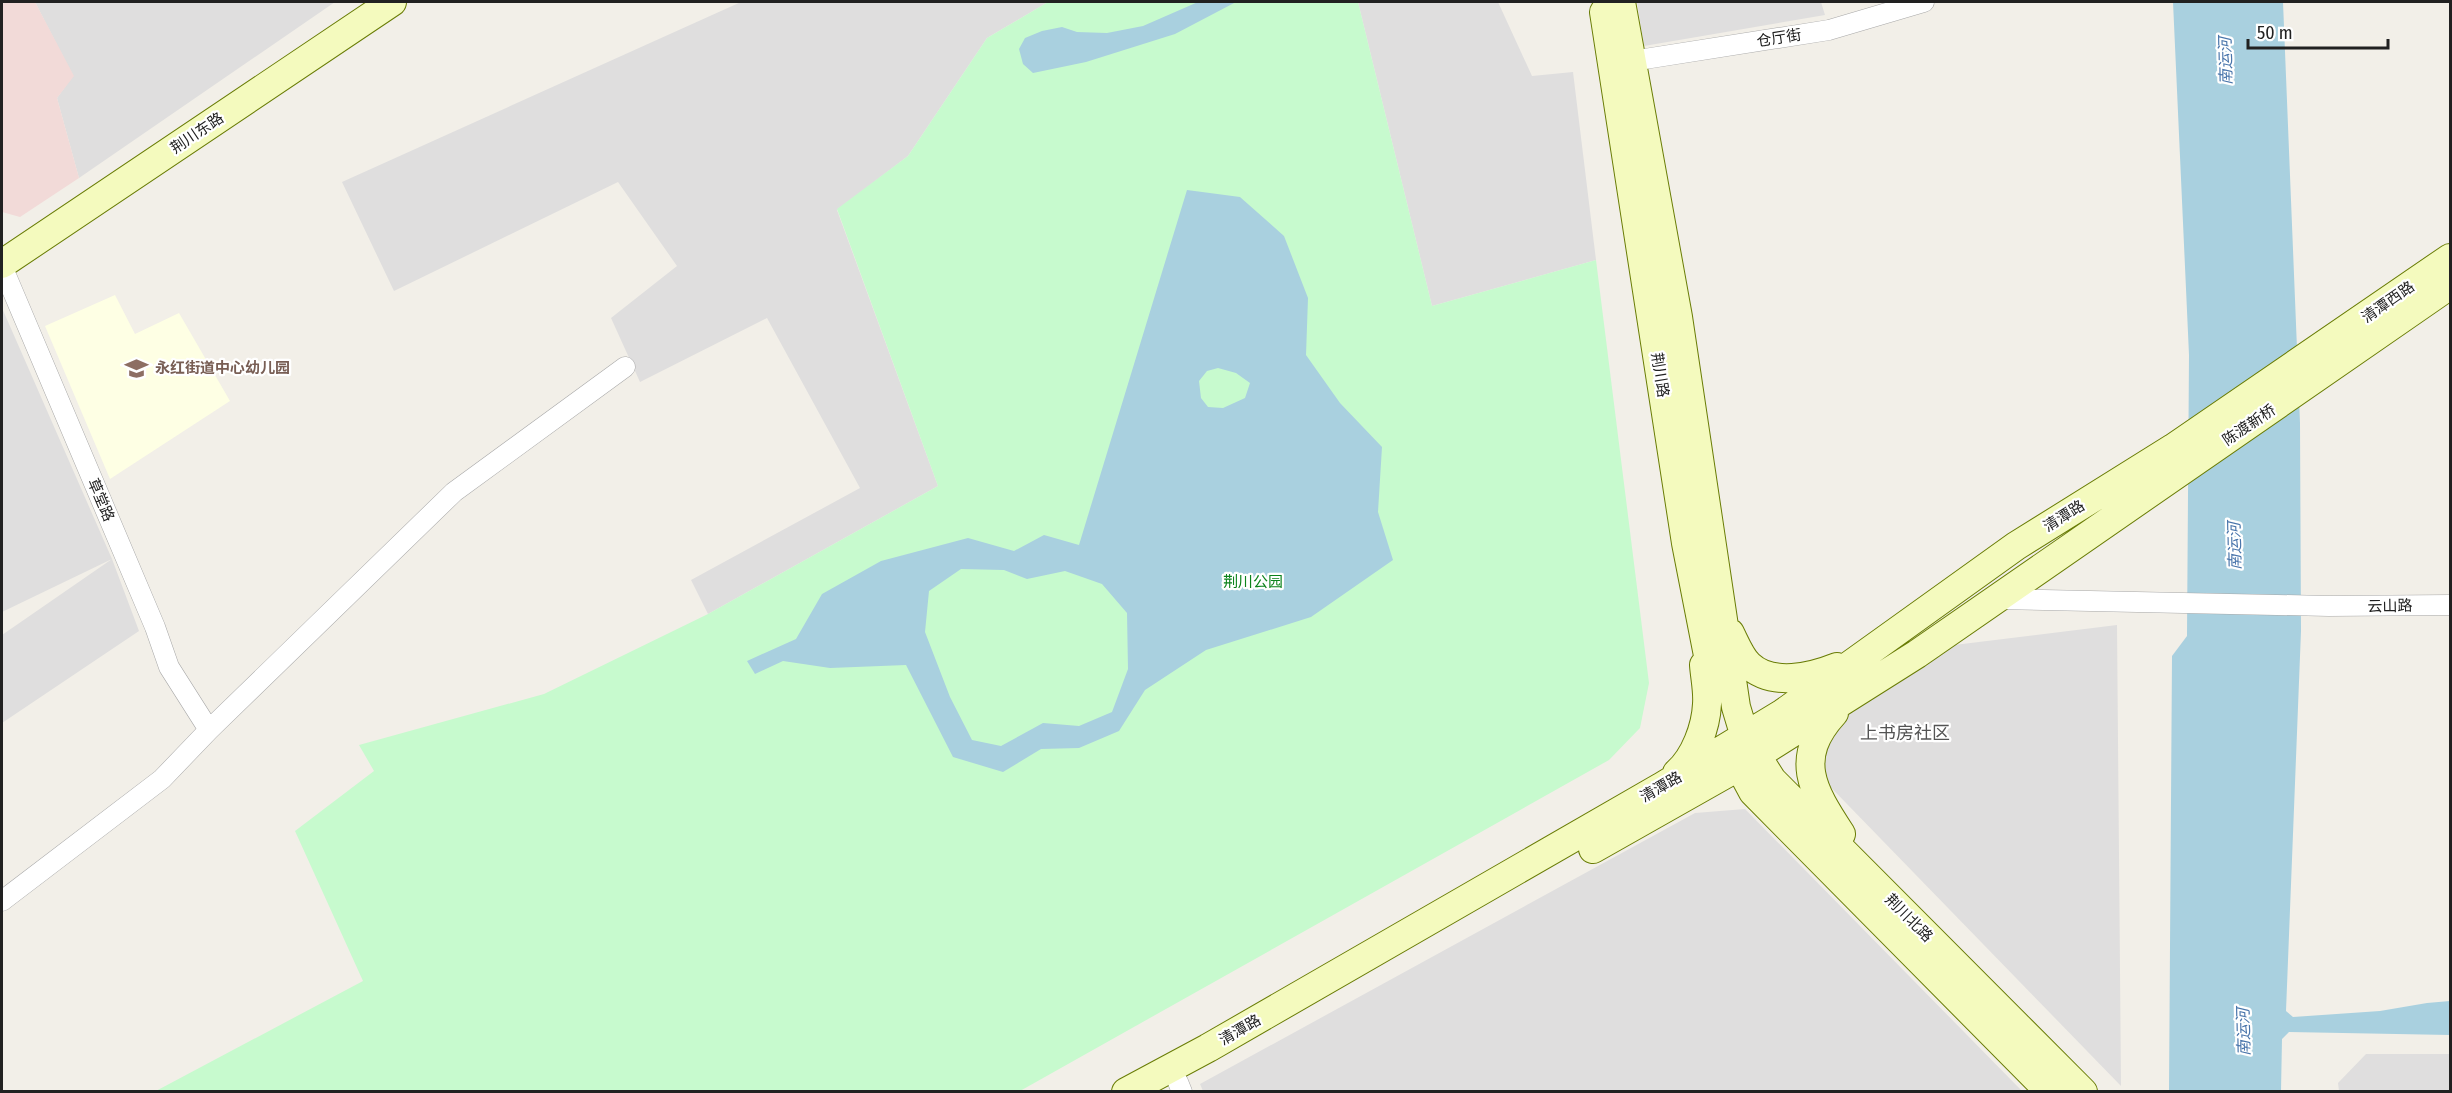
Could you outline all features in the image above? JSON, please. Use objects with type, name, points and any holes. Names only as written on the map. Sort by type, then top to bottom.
[{"type":"main road","name":"荆川东路","points":[[2,265],[392,2]]},
{"type":"main road","name":"荆川路","points":[[1602,2],[1686,543],[1711,618]]},
{"type":"main road","name":"荆川路","points":[[1621,2],[1678,317],[1711,618],[1719,714],[1742,752]]},
{"type":"main road","name":"清潭西路","points":[[2325,359],[2451,258]]},
{"type":"main road","name":"清潭西路","points":[[2325,359],[2451,285]]},
{"type":"main road","name":"陈渡新桥","points":[[2174,448],[2325,359]]},
{"type":"main road","name":"陈渡新桥","points":[[2173,476],[2325,359]]},
{"type":"main road","name":"清潭路","points":[[1174,1088],[1742,752],[1783,713],[2016,546],[2174,448]]},
{"type":"main road","name":"清潭路","points":[[1126,1092],[1218,1042],[1661,787],[1742,752],[1847,699],[2173,476]]},
{"type":"main road","points":[[1711,618],[1735,644],[1749,666],[1775,678],[1819,674],[1862,657]]},
{"type":"main road","points":[[1661,787],[1684,767],[1698,744],[1707,705],[1711,618]]},
{"type":"main road","points":[[1847,699],[1822,726],[1811,753],[1811,779],[1828,815],[1868,876]]},
{"type":"main road","name":"荆川北路","points":[[1742,752],[2083,1092]]},
{"type":"main road","name":"荆川北路","points":[[1742,752],[1752,792],[2050,1092]]},
{"type":"street","name":"仓厅街","points":[[1632,62],[1829,30],[1924,2]]},
{"type":"street","name":"草堂路","points":[[2,265],[155,627],[169,666],[209,730]]},
{"type":"street","points":[[2,901],[162,779],[209,730],[454,492],[625,367]]},
{"type":"street","name":"云山路","points":[[1996,599],[2329,606],[2451,605]]},
{"type":"shaded area","points":[[35,2],[335,2],[79,178],[57,98],[73,76]]},
{"type":"shaded area","points":[[35,2],[74,76],[57,98],[79,178],[20,217],[2,212],[2,4]]},
{"type":"shaded area","points":[[741,2],[1048,2],[987,38],[908,156],[837,210],[938,486],[708,614],[691,580],[860,488],[767,318],[640,382],[611,318],[677,266],[618,182],[394,291],[342,182]]},
{"type":"shaded area","points":[[1358,2],[1498,2],[1532,76],[1573,72],[1596,260],[1432,306]]},
{"type":"shaded area","points":[[1637,2],[1821,2],[1825,15],[1644,46]]},
{"type":"shaded area","name":"永红街道中心幼儿园","points":[[115,295],[135,334],[179,313],[230,401],[110,479],[45,326]]},
{"type":"shaded area","points":[[2,308],[112,559],[2,612]]},
{"type":"shaded area","points":[[112,559],[139,631],[2,723],[2,635]]},
{"type":"shaded area","points":[[2117,625],[2121,1086],[1813,769],[1814,737],[1946,646]]},
{"type":"shaded area","points":[[1745,809],[2022,1091],[1203,1091],[1200,1084],[1695,813]]},
{"type":"shaded area","points":[[2366,1054],[2450,1054],[2450,1091],[2339,1091],[2338,1083]]},
{"type":"green space","name":"荆川公园","points":[[1048,2],[1358,2],[1432,306],[1596,260],[1649,683],[1640,728],[1609,760],[1020,1091],[154,1092],[363,981],[295,831],[374,771],[359,745],[544,694],[708,614],[938,486],[837,209],[908,156],[987,38]]},
{"type":"water","points":[[1198,2],[1236,2],[1175,34],[1086,62],[1033,73],[1023,64],[1019,49],[1025,38],[1042,31],[1062,27],[1077,32],[1107,33],[1143,26]]},
{"type":"water","name":"南运河","points":[[2173,2],[2283,2],[2300,423],[2301,631],[2286,1011],[2293,1017],[2380,1011],[2450,1001],[2450,1035],[2289,1032],[2282,1039],[2281,1091],[2169,1092],[2172,656],[2187,636],[2189,355]]},
{"type":"water","points":[[1187,190],[1240,197],[1284,236],[1308,298],[1306,355],[1340,403],[1382,447],[1378,512],[1393,560],[1311,617],[1206,650],[1145,690],[1119,731],[1079,748],[1041,749],[1003,772],[953,757],[906,665],[830,668],[783,661],[755,674],[747,661],[796,639],[822,594],[881,561],[968,538],[1014,551],[1044,535],[1079,545]],"holes":[[[1218,368],[1236,373],[1250,383],[1245,398],[1223,408],[1208,407],[1201,398],[1199,381],[1207,371]],[[961,569],[1004,570],[1027,579],[1065,571],[1102,584],[1127,613],[1128,669],[1112,712],[1079,726],[1043,723],[1001,746],[972,740],[950,697],[925,632],[929,591]]]},
{"type":"place","name":"永红街道中心幼儿园","points":[[137,368]]},
{"type":"district","name":"上书房社区","points":[[1905,733]]}]
